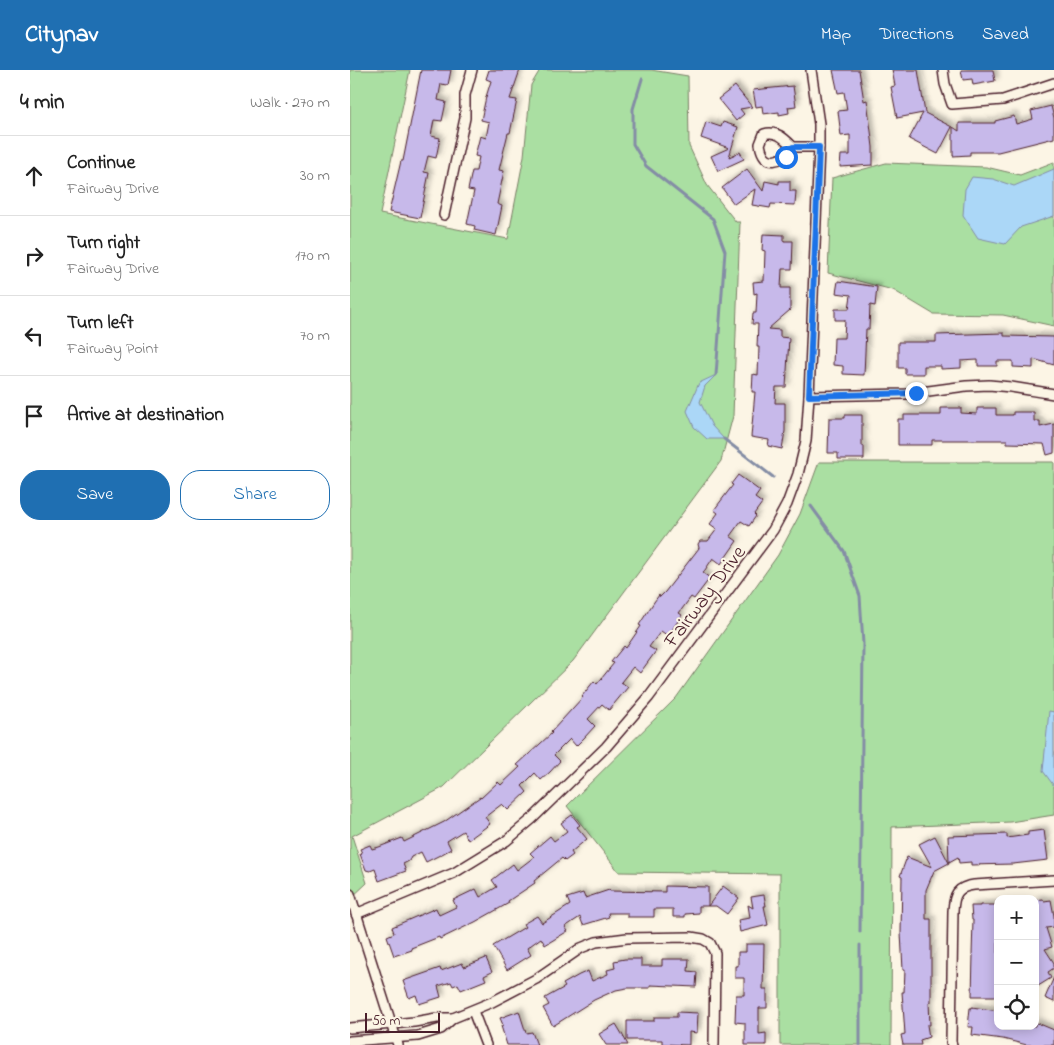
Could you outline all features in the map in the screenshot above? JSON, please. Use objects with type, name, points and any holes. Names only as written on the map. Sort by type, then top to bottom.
[{"type":"street","points":[[444,215],[465,118],[465,95],[472,70]]},
{"type":"street","name":"Fairway Drive","points":[[356,914],[454,873],[506,841],[581,771],[628,722],[756,556],[777,524],[790,496],[803,460],[809,396],[819,147],[819,124],[811,70]]},
{"type":"street","points":[[943,70],[945,84],[952,104],[1003,100],[1054,83]]},
{"type":"street","points":[[793,147],[819,147]]},
{"type":"street","points":[[809,396],[906,394],[989,385],[1054,394]]},
{"type":"street","points":[[952,1045],[953,910],[958,891],[965,886],[1054,880]]},
{"type":"street","points":[[350,894],[396,1041]]},
{"type":"street","points":[[350,1041],[396,1041],[441,1028],[454,1018],[473,1011],[536,979],[581,948],[596,942],[628,938],[691,937],[703,939],[710,943],[715,953],[714,1045]]},
{"type":"street","points":[[473,1011],[486,1045]]},
{"type":"street","points":[[350,1028],[437,1018],[454,1018]]},
{"type":"green space","points":[[350,70],[410,70],[380,214],[508,239],[524,156],[531,85],[540,70],[651,70],[688,76],[689,146],[707,185],[736,222],[740,222],[733,416],[721,461],[573,661],[444,787],[352,836],[367,883],[350,899]]},
{"type":"green space","points":[[1054,162],[1054,326],[1003,315],[933,314],[893,290],[828,273],[832,178],[886,163],[986,167],[1020,175]]},
{"type":"green space","points":[[819,462],[1054,462],[1054,815],[1010,822],[892,827],[891,1045],[780,1045],[780,874],[619,872],[567,806],[676,698],[778,555],[800,514]]},
{"type":"water","points":[[1054,169],[1054,216],[1021,227],[1005,244],[978,238],[963,215],[965,189],[972,177],[993,179],[1014,186]]},
{"type":"water","points":[[716,375],[705,386],[700,402],[712,426],[724,439],[707,439],[694,427],[687,411],[699,383]]},
{"type":"water","points":[[1049,711],[1054,712],[1054,786],[1043,771]]},
{"type":"building","points":[[421,70],[451,70],[448,85],[441,84],[438,100],[446,102],[442,121],[434,120],[431,136],[440,138],[436,158],[428,156],[424,172],[429,173],[420,218],[389,212],[401,161],[403,161]]},
{"type":"building","points":[[489,70],[520,70],[510,99],[517,100],[499,170],[504,171],[497,204],[502,206],[496,235],[474,230],[475,226],[467,224],[474,191],[468,190],[472,171],[476,171],[479,157],[475,156],[480,136],[486,138],[489,122],[481,120],[491,81],[486,79]]},
{"type":"building","points":[[833,70],[859,70],[864,101],[867,100],[873,147],[873,165],[840,167],[841,155],[850,155],[850,135],[841,136],[838,111],[847,110],[844,92],[838,93]]},
{"type":"building","points":[[892,70],[918,70],[925,113],[952,127],[938,154],[909,139],[923,113],[897,118],[891,87],[895,86]]},
{"type":"building","points":[[961,70],[993,70],[995,81],[973,85],[972,79],[963,80]]},
{"type":"building","points":[[735,86],[752,107],[740,109],[744,114],[736,121],[718,99]]},
{"type":"building","points":[[793,86],[796,106],[788,107],[789,113],[779,115],[779,112],[763,114],[762,106],[756,107],[753,90]]},
{"type":"building","points":[[1051,106],[1054,118],[1054,138],[998,152],[970,152],[970,155],[953,156],[953,127],[959,131],[959,123],[995,123],[995,121],[1014,116],[1016,124],[1033,119],[1031,111]]},
{"type":"building","points":[[706,122],[721,127],[723,122],[738,127],[729,157],[740,152],[744,159],[718,171],[711,156],[729,148],[701,138]]},
{"type":"building","points":[[747,169],[763,191],[765,181],[779,184],[779,181],[790,181],[790,191],[796,191],[795,205],[771,204],[770,208],[752,205],[755,189],[734,204],[722,188]]},
{"type":"building","points":[[763,234],[784,235],[784,241],[793,241],[792,269],[782,269],[781,288],[790,288],[790,310],[768,329],[780,330],[780,337],[789,338],[786,387],[776,387],[775,403],[785,403],[785,431],[782,449],[768,446],[769,440],[751,437],[755,392],[752,392],[753,374],[758,375],[759,347],[757,347],[758,324],[752,324],[753,313],[756,313],[757,293],[754,294],[753,282],[764,281],[765,251],[762,250]]},
{"type":"building","points":[[838,281],[877,287],[875,306],[870,305],[869,329],[866,329],[864,375],[843,374],[843,366],[833,365],[834,338],[844,338],[845,320],[835,320],[835,309],[849,309],[851,295],[836,293]]},
{"type":"building","points":[[1004,333],[1004,336],[1054,337],[1054,365],[1033,359],[1033,368],[1013,367],[1013,361],[997,361],[997,366],[978,366],[978,360],[961,361],[961,368],[941,369],[941,366],[924,366],[924,374],[905,374],[905,368],[898,368],[898,342],[936,342],[936,335]]},
{"type":"building","points":[[941,408],[961,408],[961,413],[977,414],[977,408],[996,408],[996,415],[1013,415],[1013,412],[1034,412],[1034,421],[1040,421],[1040,427],[1054,424],[1054,453],[1047,455],[1044,444],[1007,443],[1007,440],[932,440],[932,445],[898,445],[898,419],[904,419],[904,415],[941,415]]},
{"type":"building","points":[[845,415],[862,415],[864,459],[838,459],[838,453],[828,453],[829,418],[845,418]]},
{"type":"building","points":[[738,475],[760,491],[755,498],[762,503],[754,514],[756,516],[749,526],[741,521],[730,536],[737,541],[721,564],[713,558],[703,573],[710,578],[694,599],[691,597],[679,613],[682,615],[668,636],[661,631],[649,647],[656,651],[640,673],[633,667],[621,682],[628,687],[609,710],[602,704],[588,719],[595,726],[584,738],[576,746],[570,739],[554,755],[560,761],[550,772],[541,780],[535,773],[522,786],[527,792],[508,810],[502,804],[485,817],[490,824],[468,840],[463,831],[447,841],[451,849],[426,862],[421,852],[403,864],[406,871],[379,881],[375,869],[366,870],[360,849],[370,845],[372,849],[402,838],[404,842],[444,822],[481,798],[498,782],[501,785],[520,767],[517,765],[552,733],[594,681],[597,684],[614,663],[611,662],[624,646],[626,648],[659,595],[660,597],[665,592],[699,548],[698,544],[700,541],[708,541],[717,529],[710,524],[718,513],[714,510],[733,485],[731,484]]},
{"type":"building","points":[[572,815],[580,825],[577,827],[587,839],[571,852],[573,855],[565,861],[562,858],[534,881],[535,883],[508,901],[509,903],[440,939],[439,937],[394,956],[387,936],[394,933],[392,927],[436,908],[439,915],[456,907],[453,900],[476,889],[480,897],[497,887],[492,880],[513,864],[517,870],[534,857],[530,853],[550,836],[554,841],[567,831],[561,823]]},
{"type":"building","points":[[1044,830],[1048,860],[1013,864],[971,865],[971,862],[959,863],[958,857],[949,862],[948,836],[1007,834],[1007,838],[1028,835],[1028,832]]},
{"type":"building","points":[[935,836],[949,863],[934,871],[926,890],[926,919],[931,919],[931,1002],[929,1002],[930,1025],[927,1025],[929,1037],[920,1040],[921,1045],[903,1045],[901,1035],[905,1034],[902,992],[904,992],[905,970],[903,970],[901,933],[902,877],[900,876],[907,857],[932,867],[919,844]]},
{"type":"building","points":[[665,886],[708,887],[708,906],[699,906],[699,913],[685,914],[685,917],[673,917],[673,909],[654,909],[654,917],[627,917],[627,913],[608,913],[609,917],[583,925],[580,917],[565,927],[568,931],[545,945],[541,938],[527,948],[531,955],[507,970],[493,946],[525,927],[523,924],[537,916],[542,923],[570,905],[567,898],[583,893],[585,898],[609,890],[665,892]]},
{"type":"building","points":[[723,886],[739,898],[727,914],[716,906],[708,906]]},
{"type":"building","points":[[764,895],[768,925],[740,932],[738,920],[750,918],[748,905],[753,908],[751,897]]},
{"type":"building","points":[[1039,900],[1051,900],[1054,927],[1046,928],[1052,947],[1045,949],[1054,963],[1054,968],[1048,972],[1051,978],[1039,986],[1039,940]]},
{"type":"building","points":[[994,905],[994,996],[972,996],[973,920],[971,906]]},
{"type":"building","points":[[746,944],[764,944],[763,989],[767,989],[767,1008],[759,1008],[759,1034],[766,1033],[766,1045],[745,1045],[745,1023],[735,1022],[736,995],[744,995],[744,978],[735,978],[735,966],[738,966],[738,952],[746,952]]},
{"type":"building","points":[[486,958],[492,972],[484,976],[486,980],[461,990],[458,984],[453,986],[451,982],[438,986],[441,997],[419,1004],[416,995],[409,998],[403,981],[440,968],[441,971],[462,963],[464,967]]},
{"type":"building","points":[[641,959],[641,966],[662,966],[662,959],[689,959],[688,971],[697,972],[696,987],[650,985],[650,988],[616,990],[594,1000],[553,1026],[543,1008],[549,1005],[545,998],[565,987],[563,984],[588,971],[592,981],[608,974],[607,970],[615,968],[614,961]]},
{"type":"building","points":[[1054,977],[1054,1002],[1045,998]]},
{"type":"building","points":[[970,1008],[994,1010],[994,1030],[1039,1030],[1039,1024],[1054,1030],[1054,1045],[1027,1045],[1003,1039],[972,1035],[973,1027],[968,1027]]},
{"type":"building","points":[[519,1011],[526,1033],[532,1032],[537,1045],[507,1045],[500,1018]]},
{"type":"building","points":[[677,1012],[698,1013],[697,1033],[689,1032],[689,1045],[662,1044],[662,1040],[627,1040],[627,1021],[654,1021],[654,1017],[677,1017]]},
{"type":"building","points":[[616,1024],[628,1045],[606,1045],[599,1034]]},
{"type":"waterway","points":[[642,79],[633,109],[633,144],[646,166],[713,219],[725,251],[716,375]]},
{"type":"waterway","points":[[724,439],[773,477]]},
{"type":"waterway","points":[[811,506],[844,551],[860,596],[863,644],[860,932]]},
{"type":"waterway","points":[[860,945],[860,1045]]},
{"type":"route","points":[[786,157],[793,147],[819,147],[809,396],[916,393]]}]
